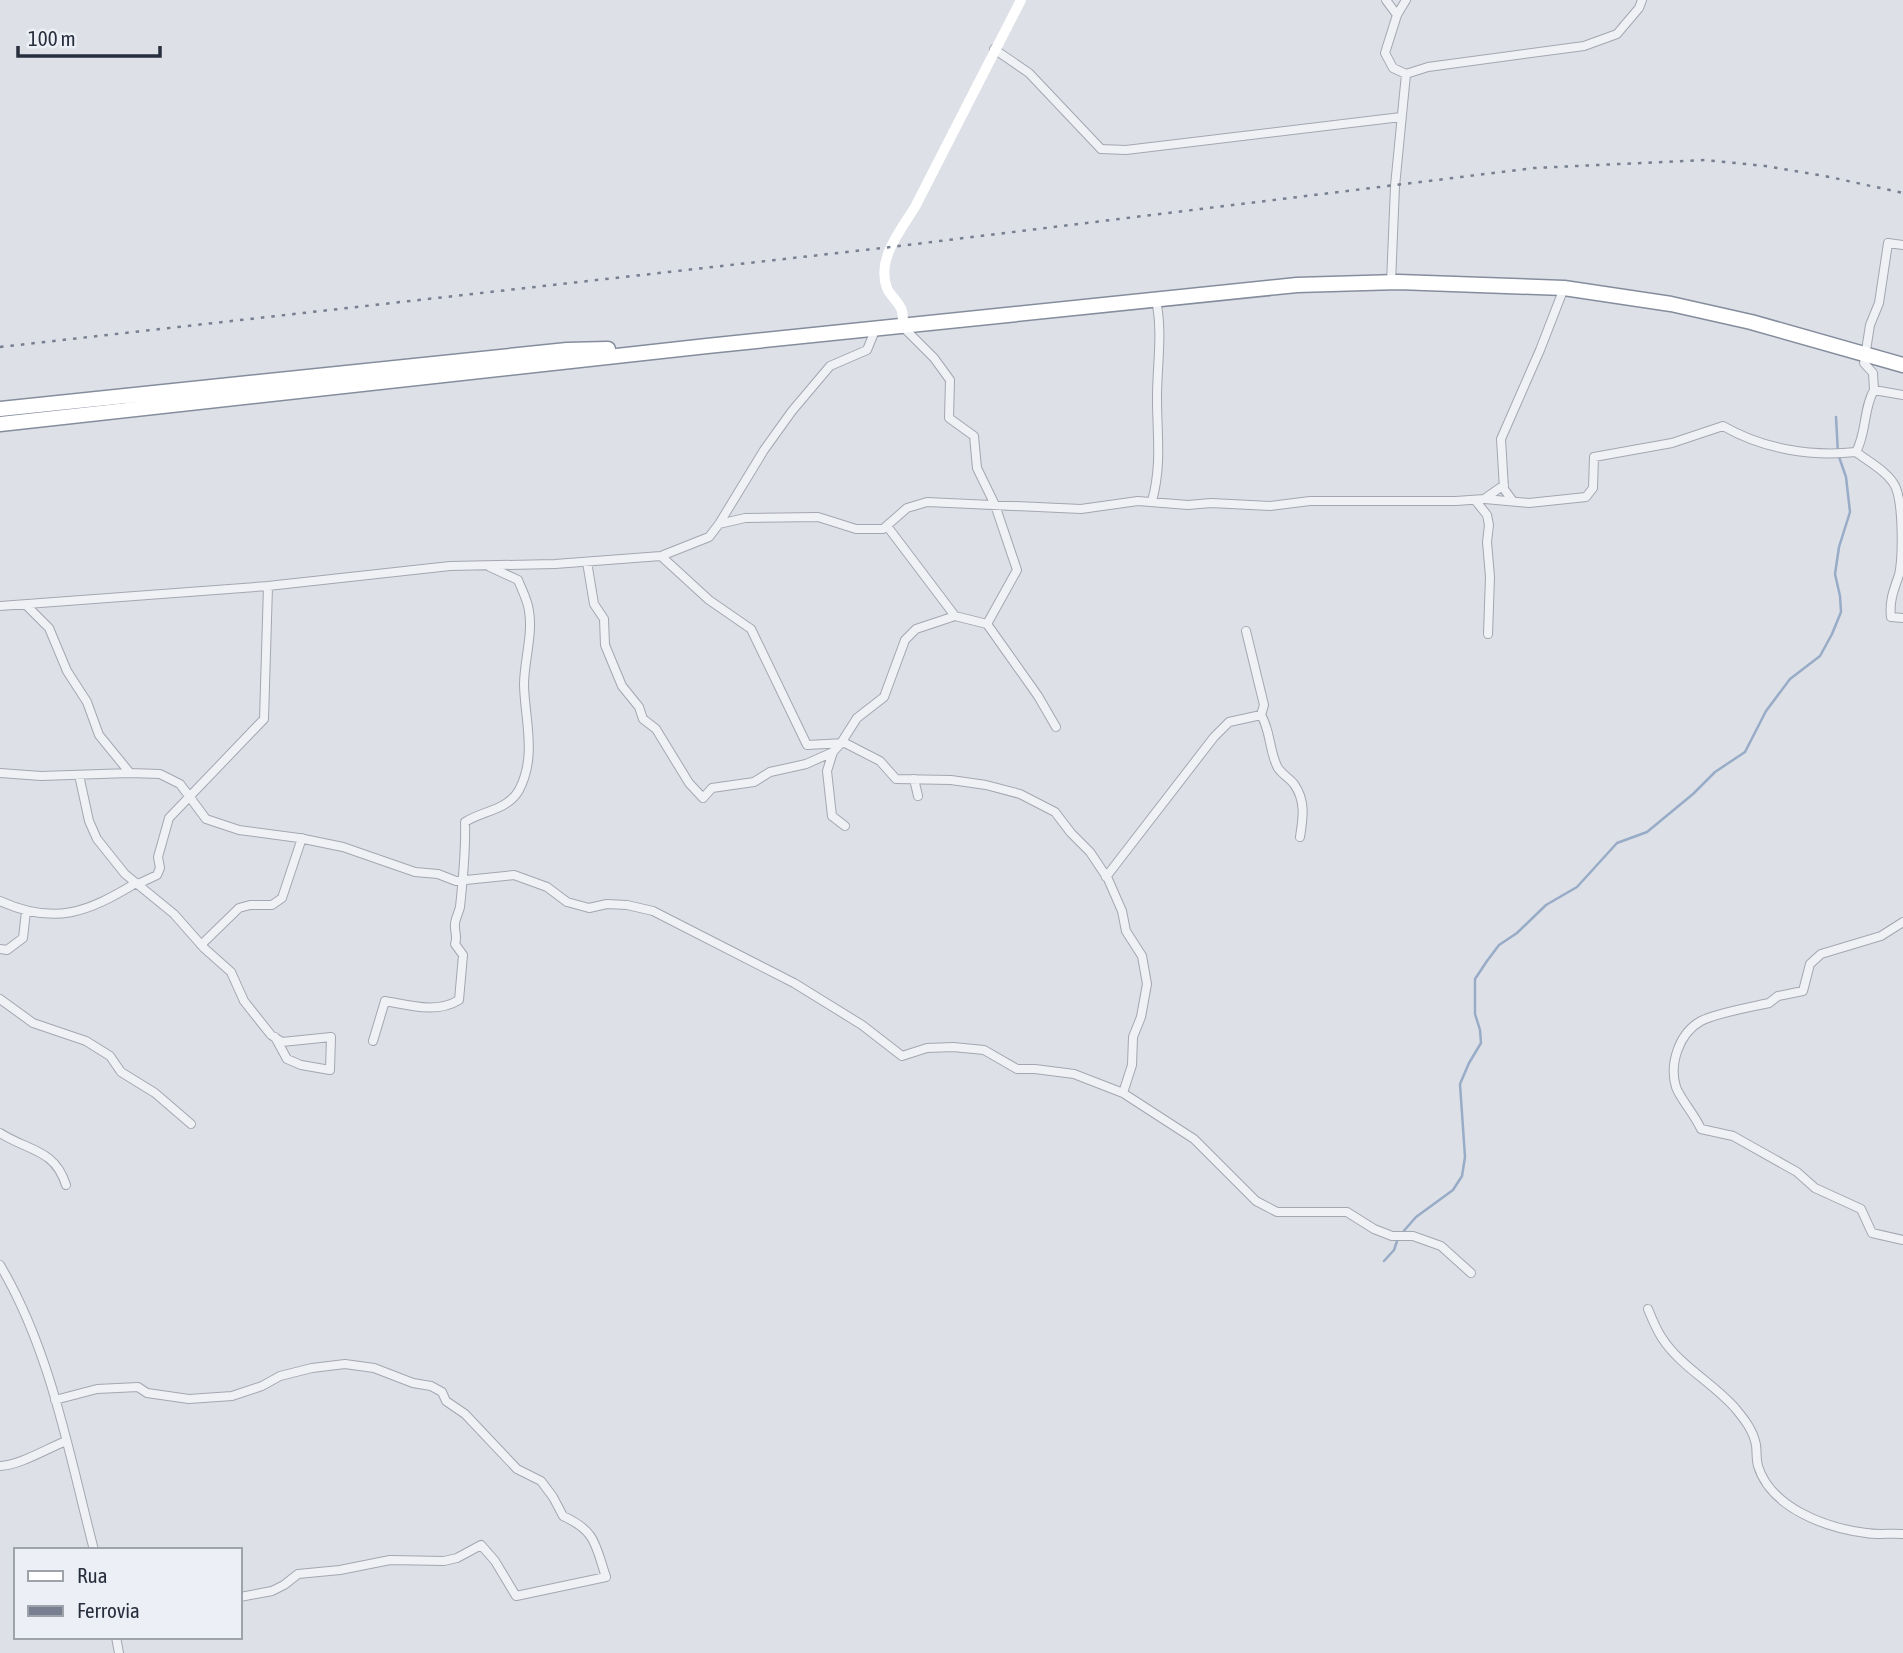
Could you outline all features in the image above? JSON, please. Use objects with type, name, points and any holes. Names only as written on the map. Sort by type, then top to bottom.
[{"type":"highway","points":[[0,424],[707,346],[1297,285],[1391,283],[1564,288],[1671,304],[1751,322],[1903,365]]},
{"type":"highway","points":[[0,409],[567,350],[707,346]]},
{"type":"street","points":[[987,624],[1017,570],[995,505],[977,468],[974,436],[949,418],[950,380],[934,358],[903,327],[902,310],[886,286],[886,265],[895,236],[915,207],[1021,0]]},
{"type":"street","points":[[1386,0],[1398,15]]},
{"type":"street","points":[[1406,0],[1385,53],[1393,68],[1406,74],[1428,67],[1584,46],[1617,34],[1639,8],[1642,0]]},
{"type":"street","points":[[994,49],[1029,73],[1101,149],[1126,150],[1401,117]]},
{"type":"street","points":[[1391,283],[1395,186],[1406,74]]},
{"type":"street","points":[[1856,452],[1862,441],[1868,400],[1874,390],[1873,373],[1864,363],[1870,326],[1879,303],[1888,243],[1903,245]]},
{"type":"street","points":[[1512,500],[1504,485],[1501,439],[1564,288]]},
{"type":"street","points":[[1152,501],[1160,457],[1157,396],[1161,322],[1156,300]]},
{"type":"street","points":[[0,606],[268,586],[450,566],[587,562],[662,556],[709,537],[792,411],[830,366],[867,350],[876,328]]},
{"type":"street","points":[[1874,390],[1903,395]]},
{"type":"street","points":[[719,524],[745,518],[818,517],[856,529],[883,530],[907,508],[927,502],[1081,509],[1152,501],[1188,505],[1211,503],[1270,506],[1310,501],[1480,499],[1529,503],[1586,498],[1593,488],[1594,457],[1672,443],[1723,426],[1768,446],[1787,450],[1833,455],[1856,452],[1887,476],[1896,488],[1903,553],[1900,573],[1893,590],[1891,617],[1903,618]]},
{"type":"street","points":[[1480,499],[1504,485]]},
{"type":"street","points":[[1480,499],[1489,526],[1488,634]]},
{"type":"street","points":[[887,526],[956,616]]},
{"type":"street","points":[[662,556],[709,600],[751,629],[807,745],[845,743],[880,761],[896,779],[951,780],[1020,794],[1055,812],[1090,852],[1106,877],[1122,911],[1126,931],[1142,956],[1147,985],[1141,1017],[1133,1037],[1132,1065],[1123,1093]]},
{"type":"street","points":[[587,562],[594,604],[604,619],[605,645],[622,685],[639,707],[643,719],[656,729],[690,783],[703,798],[712,788],[754,782],[770,772],[806,764],[833,752]]},
{"type":"street","points":[[373,1041],[386,1001],[424,1008],[451,1005],[458,1000],[463,955],[455,944],[455,919],[460,909],[466,846],[465,822],[506,804],[518,792],[528,763],[530,735],[524,683],[529,644],[529,610],[518,580],[488,565]]},
{"type":"street","points":[[0,901],[34,914],[74,912],[108,899],[157,874],[163,833],[169,818],[264,719],[268,586]]},
{"type":"street","points":[[26,605],[49,628],[66,671],[87,702],[99,735],[131,773]]},
{"type":"street","points":[[845,826],[832,816],[827,771],[833,752],[856,718],[884,697],[905,640],[916,629],[956,616],[987,624],[1038,696],[1056,727]]},
{"type":"street","points":[[1246,631],[1264,705],[1261,715],[1267,725],[1279,768],[1296,786],[1301,797],[1303,810],[1300,837]]},
{"type":"street","points":[[1106,877],[1214,737],[1229,722],[1261,715]]},
{"type":"street","points":[[0,773],[41,776],[131,773],[160,775],[180,784],[206,818],[239,830],[302,838],[343,847],[415,872],[462,880],[514,875],[548,887],[567,902],[589,908],[607,904],[653,911],[794,983],[862,1025],[902,1056],[926,1048],[984,1050],[1017,1069],[1074,1074],[1123,1093],[1194,1139],[1256,1201],[1277,1212],[1347,1212],[1374,1229],[1392,1236],[1413,1236],[1441,1246],[1471,1273]]},
{"type":"street","points":[[79,775],[89,821],[97,839],[125,874],[173,914],[231,972],[244,1001],[275,1037],[287,1059],[301,1065],[330,1070],[331,1037],[282,1042],[275,1037]]},
{"type":"street","points":[[914,779],[918,796]]},
{"type":"street","points":[[201,944],[239,908],[272,905],[282,898],[302,838]]},
{"type":"street","points":[[0,949],[7,950],[23,939],[26,911]]},
{"type":"street","points":[[1903,922],[1881,936],[1821,954],[1810,964],[1803,991],[1778,996],[1769,1003],[1702,1020],[1680,1044],[1673,1064],[1673,1075],[1677,1091],[1695,1114],[1701,1129],[1733,1136],[1754,1147],[1797,1171],[1815,1188],[1861,1209],[1872,1233],[1903,1240]]},
{"type":"street","points":[[0,999],[33,1023],[86,1041],[110,1056],[121,1072],[155,1093],[191,1124]]},
{"type":"street","points":[[0,1133],[54,1160],[62,1171],[66,1185]]},
{"type":"street","points":[[0,1265],[11,1284],[36,1344],[55,1400],[93,1548]]},
{"type":"street","points":[[1648,1309],[1663,1339],[1679,1357],[1726,1398],[1749,1425],[1756,1444],[1758,1465],[1765,1482],[1777,1497],[1810,1518],[1866,1533],[1903,1534]]},
{"type":"street","points":[[55,1400],[97,1389],[138,1387],[147,1393],[189,1399],[232,1396],[280,1377],[312,1368],[345,1364],[374,1368],[414,1383],[431,1386],[442,1392],[446,1401],[465,1414],[517,1469],[541,1480],[563,1516],[591,1534],[606,1577],[516,1596],[495,1561],[481,1545],[457,1558],[444,1561],[390,1560],[340,1570],[298,1574],[284,1586],[272,1591],[242,1597]]},
{"type":"street","points":[[0,1466],[14,1465],[37,1452],[66,1441]]},
{"type":"waterway","points":[[1402,1233],[1416,1217],[1453,1190],[1462,1176],[1465,1157],[1460,1084],[1481,1043],[1475,1014],[1475,979],[1487,961],[1499,945],[1517,933],[1546,905],[1577,887],[1617,843],[1647,832],[1715,772],[1745,752],[1766,711],[1790,679],[1820,656],[1832,634],[1841,612],[1835,574],[1839,547],[1850,512],[1846,477],[1838,454],[1836,417]]},
{"type":"waterway","points":[[1384,1261],[1394,1250],[1398,1238]]},
{"type":"railway","points":[[0,347],[891,247],[1534,168],[1705,160],[1765,166],[1903,193]]}]
